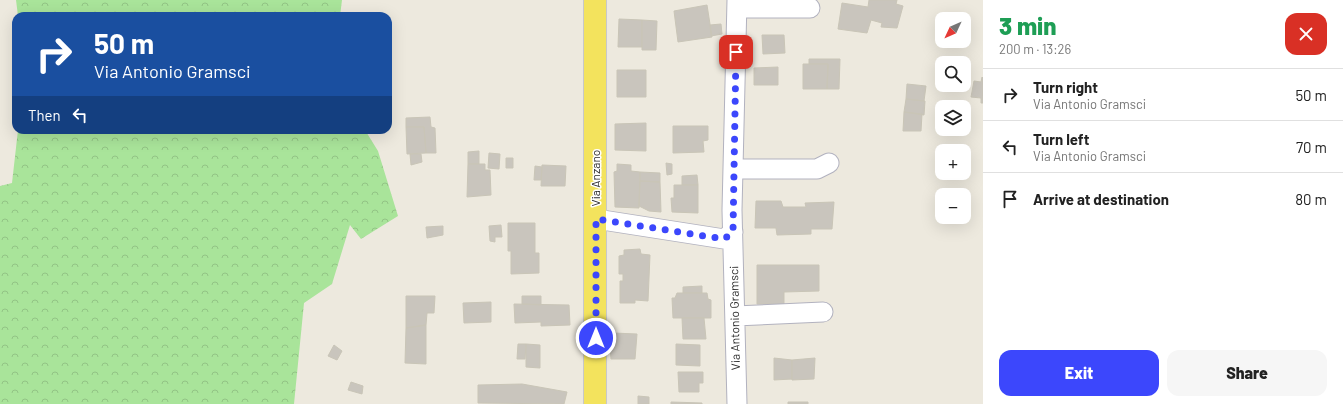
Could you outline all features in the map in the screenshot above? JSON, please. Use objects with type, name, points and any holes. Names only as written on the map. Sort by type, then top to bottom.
[{"type":"main road","name":"Via Anzano","points":[[595,0],[595,404]]},
{"type":"street","points":[[737,4],[810,8]]},
{"type":"street","name":"Via Antonio Gramsci","points":[[737,4],[733,169],[737,404]]},
{"type":"street","points":[[733,169],[817,169],[829,163]]},
{"type":"street","points":[[596,219],[724,239],[733,232]]},
{"type":"street","points":[[735,316],[823,312]]},
{"type":"green space","points":[[16,0],[342,0],[340,12],[18,12]]},
{"type":"green space","points":[[18,134],[367,134],[378,151],[398,216],[361,239],[350,225],[332,284],[304,303],[294,404],[0,404],[0,186],[12,183]]},
{"type":"building","points":[[869,0],[897,0],[896,4],[903,6],[897,28],[881,27],[882,23],[871,20],[867,33],[838,29],[842,3],[868,7]]},
{"type":"building","points":[[707,5],[712,37],[678,42],[674,11]]},
{"type":"building","points":[[619,19],[642,20],[642,47],[618,47]]},
{"type":"building","points":[[642,20],[657,21],[656,50],[642,50]]},
{"type":"building","points":[[721,24],[722,34],[711,36],[710,25]]},
{"type":"building","points":[[762,35],[784,35],[785,53],[763,54]]},
{"type":"building","points":[[809,59],[840,59],[839,89],[827,89],[828,64],[809,64]]},
{"type":"building","points":[[803,64],[828,64],[827,89],[803,89]]},
{"type":"building","points":[[778,67],[778,85],[754,85],[754,68]]},
{"type":"building","points":[[617,70],[646,70],[646,97],[617,97]]},
{"type":"building","points":[[982,77],[983,103],[981,103],[981,98],[971,97],[974,81],[981,82]]},
{"type":"building","points":[[907,84],[926,86],[924,101],[906,99]]},
{"type":"building","points":[[906,99],[925,101],[924,115],[904,112]]},
{"type":"building","points":[[904,112],[922,114],[921,131],[903,131]]},
{"type":"building","points":[[430,117],[431,127],[435,128],[436,153],[426,153],[424,127],[406,127],[406,118]]},
{"type":"building","points":[[646,123],[646,151],[615,150],[615,124]]},
{"type":"building","points":[[673,126],[708,126],[708,140],[703,141],[704,152],[673,153]]},
{"type":"building","points":[[406,127],[424,127],[426,153],[407,154]]},
{"type":"building","points":[[479,151],[479,164],[468,164],[468,152]]},
{"type":"building","points":[[489,153],[500,154],[499,169],[488,168]]},
{"type":"building","points":[[410,154],[421,154],[422,162],[411,165]]},
{"type":"building","points":[[506,158],[513,158],[513,168],[506,168]]},
{"type":"building","points":[[666,163],[672,164],[672,174],[667,175]]},
{"type":"building","points":[[468,164],[485,164],[485,170],[490,170],[491,195],[467,197]]},
{"type":"building","points":[[617,164],[631,165],[631,171],[640,172],[639,208],[615,207],[614,172],[617,171]]},
{"type":"building","points":[[542,165],[566,166],[565,186],[541,186]]},
{"type":"building","points":[[535,166],[542,167],[541,180],[534,180]]},
{"type":"building","points":[[640,172],[660,173],[660,182],[640,181]]},
{"type":"building","points":[[697,175],[698,185],[682,185],[682,176]]},
{"type":"building","points":[[640,181],[660,182],[661,212],[649,211],[639,206]]},
{"type":"building","points":[[674,185],[698,185],[698,213],[672,212],[671,198],[674,198]]},
{"type":"building","points":[[756,201],[781,201],[783,207],[806,207],[805,203],[834,202],[832,229],[811,229],[811,234],[777,235],[776,228],[755,228]]},
{"type":"building","points":[[508,223],[535,223],[535,253],[539,253],[539,273],[511,274],[511,251],[508,251]]},
{"type":"building","points":[[501,225],[502,237],[495,237],[495,242],[490,241],[489,226]]},
{"type":"building","points":[[443,226],[443,235],[427,238],[426,227]]},
{"type":"building","points":[[640,249],[641,254],[650,255],[648,301],[635,300],[635,303],[620,303],[620,281],[623,281],[623,274],[619,274],[619,256],[624,255],[624,250]]},
{"type":"building","points":[[757,265],[819,265],[819,291],[784,292],[784,304],[757,304]]},
{"type":"building","points":[[702,286],[702,293],[683,293],[683,287]]},
{"type":"building","points":[[677,293],[707,293],[708,299],[711,300],[711,318],[673,318],[672,298],[675,298]]},
{"type":"building","points":[[406,296],[435,296],[434,313],[427,313],[426,325],[406,328]]},
{"type":"building","points":[[522,296],[541,296],[541,305],[522,304]]},
{"type":"building","points":[[491,302],[491,322],[464,323],[463,303]]},
{"type":"building","points":[[514,304],[569,305],[570,325],[541,326],[541,322],[515,323]]},
{"type":"building","points":[[682,318],[704,318],[706,339],[683,339]]},
{"type":"building","points":[[426,325],[426,364],[405,363],[406,328]]},
{"type":"building","points":[[613,333],[637,334],[635,359],[611,359],[610,346],[612,346]]},
{"type":"building","points":[[518,344],[526,344],[525,359],[517,359]]},
{"type":"building","points":[[526,344],[540,345],[540,368],[526,367]]},
{"type":"building","points":[[676,344],[700,345],[700,366],[676,365]]},
{"type":"building","points":[[334,345],[342,351],[337,360],[328,356]]},
{"type":"building","points":[[774,358],[792,360],[792,379],[774,380]]},
{"type":"building","points":[[815,358],[814,379],[792,380],[792,360]]},
{"type":"building","points":[[678,372],[703,372],[703,383],[699,383],[699,392],[679,392]]},
{"type":"building","points":[[351,382],[363,386],[362,394],[348,390]]},
{"type":"building","points":[[522,384],[567,392],[564,404],[478,403],[478,385]]},
{"type":"building","points":[[638,396],[649,397],[649,404],[638,404]]},
{"type":"building","points":[[671,402],[702,403],[702,404],[671,404]]},
{"type":"building","points":[[788,402],[808,402],[808,404],[788,404]]},
{"type":"route","points":[[596,338],[596,219],[724,239],[733,232],[732,210],[736,52]]}]
